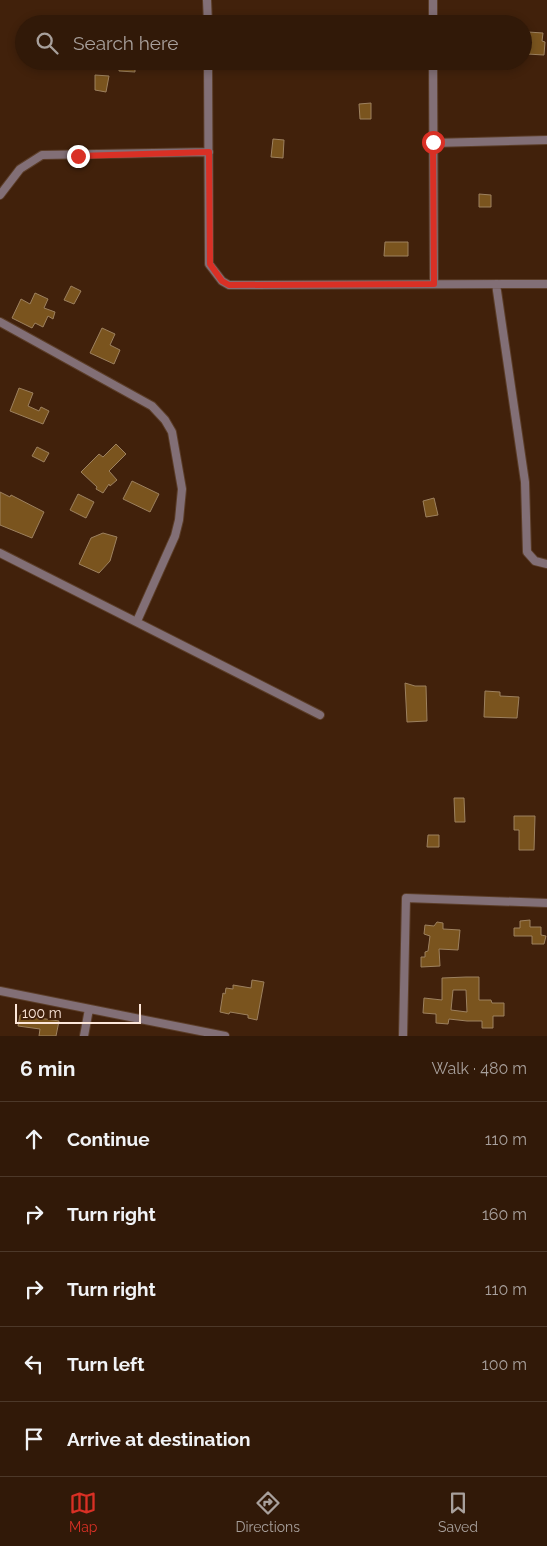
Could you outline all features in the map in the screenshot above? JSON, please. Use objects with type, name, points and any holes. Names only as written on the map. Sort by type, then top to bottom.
[{"type":"street","points":[[207,0],[208,15]]},
{"type":"street","points":[[433,0],[433,15]]},
{"type":"street","points":[[208,70],[210,264],[222,281],[229,285],[547,284]]},
{"type":"street","points":[[433,70],[434,284]]},
{"type":"street","points":[[433,142],[547,140]]},
{"type":"street","points":[[0,195],[20,169],[42,155],[209,152]]},
{"type":"street","points":[[496,284],[525,482],[527,552],[535,561],[547,564]]},
{"type":"street","points":[[0,322],[152,406],[165,420],[172,432],[182,489],[179,520],[175,536],[137,621]]},
{"type":"street","points":[[0,553],[320,715]]},
{"type":"street","points":[[403,1036],[406,898],[547,903]]},
{"type":"street","points":[[0,991],[225,1036]]},
{"type":"street","points":[[84,1036],[89,1009]]},
{"type":"building","points":[[532,32],[543,33],[542,41],[545,42],[544,55],[532,54]]},
{"type":"building","points":[[135,70],[135,72],[119,71]]},
{"type":"building","points":[[95,75],[109,76],[106,92],[95,90]]},
{"type":"building","points":[[371,103],[371,119],[360,119],[359,104]]},
{"type":"building","points":[[273,139],[284,140],[283,158],[271,157]]},
{"type":"building","points":[[479,194],[491,195],[491,207],[479,207]]},
{"type":"building","points":[[385,242],[408,242],[408,256],[384,256]]},
{"type":"building","points":[[71,286],[81,291],[74,304],[64,300]]},
{"type":"building","points":[[35,293],[48,299],[44,308],[55,312],[53,319],[48,316],[43,327],[35,323],[32,328],[12,318],[21,299],[30,304]]},
{"type":"building","points":[[102,328],[115,334],[110,345],[120,350],[114,364],[90,353]]},
{"type":"building","points":[[19,388],[33,393],[28,406],[39,411],[41,407],[49,411],[43,424],[10,411]]},
{"type":"building","points":[[116,444],[126,454],[109,471],[117,480],[110,486],[109,484],[103,493],[96,489],[97,487],[81,472],[99,454],[103,457]]},
{"type":"building","points":[[37,447],[49,453],[44,462],[32,456]]},
{"type":"building","points":[[132,481],[159,494],[150,512],[123,499]]},
{"type":"building","points":[[0,492],[10,497],[11,495],[44,512],[32,538],[0,525]]},
{"type":"building","points":[[78,494],[94,502],[86,518],[70,510]]},
{"type":"building","points":[[434,498],[438,515],[426,517],[423,501]]},
{"type":"building","points":[[103,533],[117,537],[110,561],[99,573],[79,564],[91,538]]},
{"type":"building","points":[[405,683],[415,686],[426,686],[427,721],[407,722]]},
{"type":"building","points":[[485,691],[500,692],[500,696],[519,697],[517,718],[484,717]]},
{"type":"building","points":[[454,798],[464,798],[465,822],[455,822]]},
{"type":"building","points":[[514,816],[535,816],[534,850],[519,850],[519,830],[514,830]]},
{"type":"building","points":[[428,835],[439,835],[439,847],[427,847]]},
{"type":"building","points":[[530,920],[530,927],[541,927],[541,935],[546,936],[544,944],[532,944],[532,936],[514,936],[514,928],[520,928],[520,921]]},
{"type":"building","points":[[437,922],[443,923],[443,929],[460,930],[458,950],[439,949],[440,966],[421,967],[421,957],[425,957],[425,952],[428,951],[430,936],[424,934],[425,925],[434,926]]},
{"type":"building","points":[[479,977],[479,1000],[504,1003],[504,1016],[493,1016],[493,1028],[482,1028],[482,1021],[449,1019],[448,1024],[436,1023],[436,1014],[423,1013],[424,998],[442,1000],[442,978]],"holes":[[[453,990],[466,990],[467,1012],[451,1010]]]},
{"type":"building","points":[[252,980],[264,982],[257,1020],[248,1018],[248,1015],[220,1012],[223,993],[225,994],[226,988],[233,989],[233,985],[251,988]]},
{"type":"building","points":[[20,1015],[59,1021],[56,1036],[39,1036],[40,1029],[18,1026]]},
{"type":"route","points":[[78,156],[209,152],[210,264],[216,275],[229,285],[434,284],[433,142]]}]
